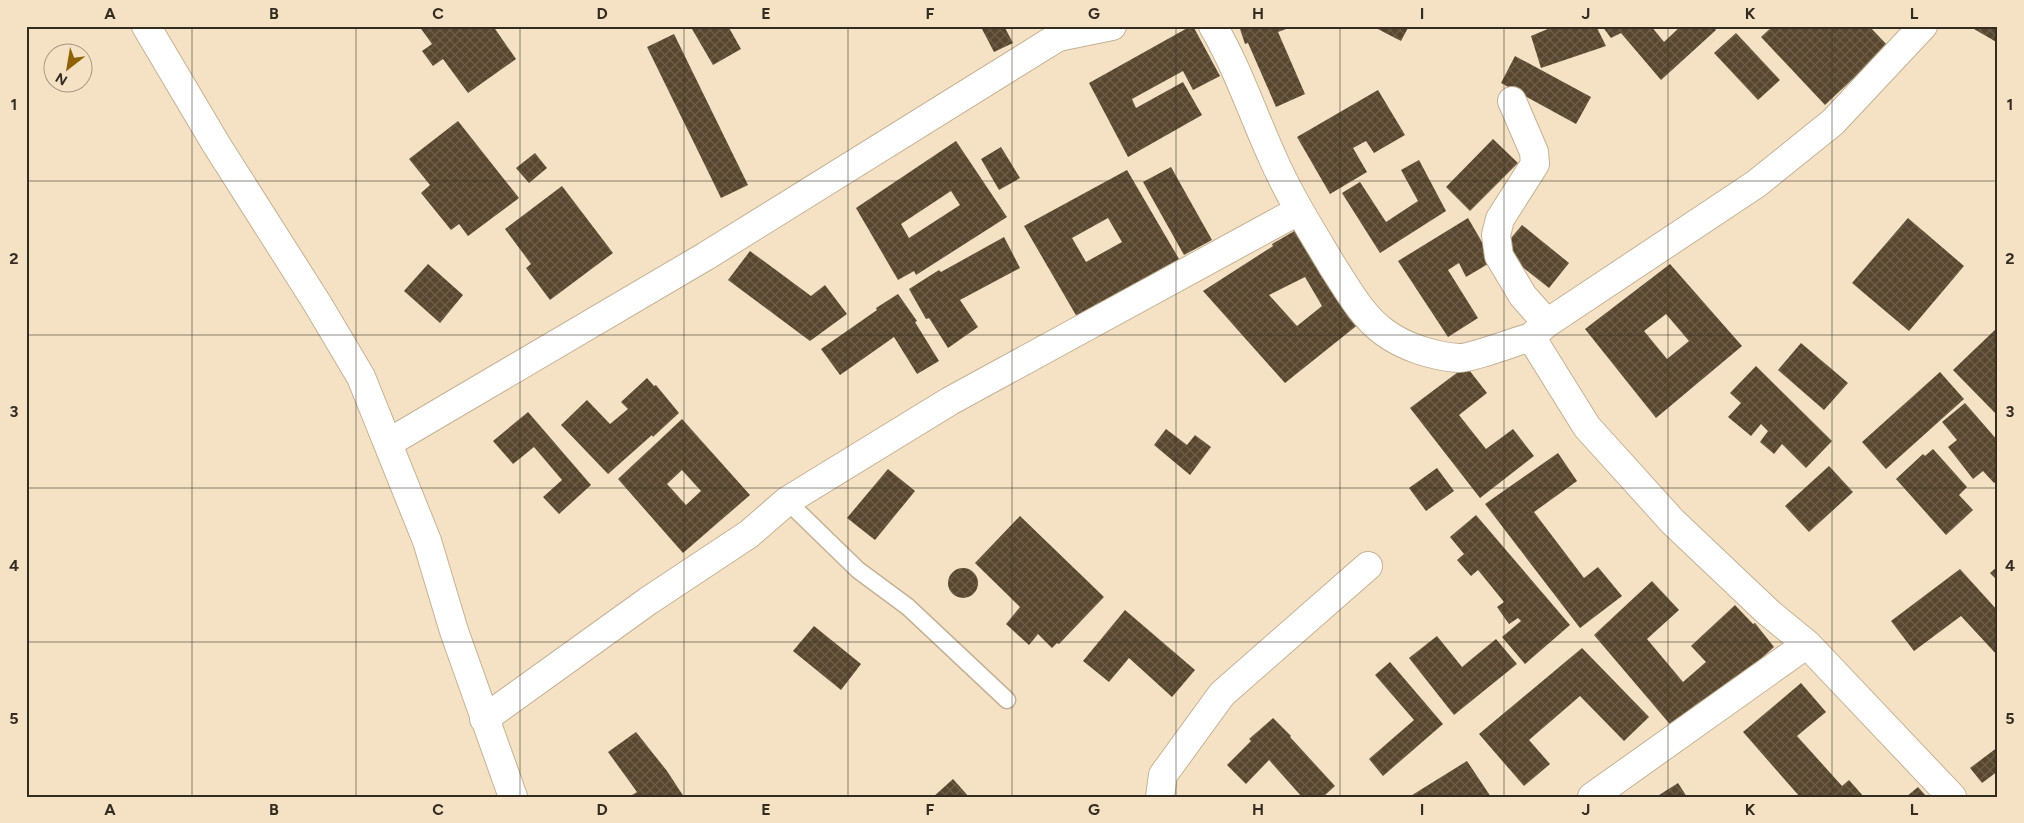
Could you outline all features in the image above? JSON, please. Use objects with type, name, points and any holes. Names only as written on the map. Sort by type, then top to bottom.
[{"type":"street","points":[[146,26],[216,144],[317,303],[361,377],[427,541],[454,631],[513,797]]},
{"type":"street","points":[[388,444],[706,256],[1058,37],[1112,26]]},
{"type":"street","points":[[1214,26],[1225,46],[1271,156],[1298,211],[1352,296],[1370,320],[1383,332],[1399,342],[1419,350],[1460,359],[1539,330],[1756,184],[1833,122],[1923,26]]},
{"type":"street","points":[[1512,101],[1534,152],[1535,164],[1500,219],[1496,235],[1499,256],[1524,296],[1587,427],[1673,522],[1769,613],[1807,644],[1952,797]]},
{"type":"street","points":[[484,719],[648,601],[749,534],[788,501],[950,401],[1298,211]]},
{"type":"street","points":[[1160,797],[1163,775],[1222,694],[1368,566]]},
{"type":"street","points":[[1592,797],[1807,644]]},
{"type":"lane","points":[[788,501],[858,570],[908,607],[1007,700]]},
{"type":"building","points":[[419,26],[493,26],[516,59],[468,93],[443,59],[433,66],[422,51],[432,44]]},
{"type":"building","points":[[696,26],[728,26],[741,49],[713,65],[692,29]]},
{"type":"building","points":[[986,26],[1004,26],[1013,43],[994,52],[982,29]]},
{"type":"building","points":[[1193,26],[1220,76],[1193,90],[1183,71],[1132,99],[1136,108],[1183,82],[1202,115],[1128,157],[1089,83]]},
{"type":"building","points":[[1239,26],[1294,26],[1278,32],[1305,94],[1276,107],[1248,43],[1245,44]]},
{"type":"building","points":[[1372,26],[1409,26],[1401,41]]},
{"type":"building","points":[[1555,26],[1596,26],[1606,46],[1541,68],[1531,36]]},
{"type":"building","points":[[1602,26],[1651,26],[1664,42],[1681,26],[1713,26],[1716,30],[1661,80],[1621,33],[1611,38]]},
{"type":"building","points":[[1773,26],[1869,26],[1888,46],[1825,105],[1761,37]]},
{"type":"building","points":[[1976,26],[1998,26],[1998,43],[1974,29]]},
{"type":"building","points":[[1736,33],[1780,80],[1758,100],[1714,53]]},
{"type":"building","points":[[674,34],[748,185],[721,198],[647,47]]},
{"type":"building","points":[[1515,56],[1591,97],[1576,124],[1501,83]]},
{"type":"building","points":[[1378,90],[1405,135],[1374,153],[1366,141],[1353,148],[1367,172],[1330,194],[1297,137]]},
{"type":"building","points":[[458,121],[519,198],[468,236],[459,224],[451,230],[421,193],[430,185],[409,159]]},
{"type":"building","points":[[1493,139],[1518,163],[1470,211],[1446,187]]},
{"type":"building","points":[[956,141],[1007,217],[916,275],[914,271],[898,280],[856,208]],"holes":[[[951,191],[960,205],[909,238],[901,224]]]},
{"type":"building","points":[[1001,147],[1020,178],[999,190],[981,159]]},
{"type":"building","points":[[535,153],[547,168],[529,183],[516,168]]},
{"type":"building","points":[[1419,160],[1446,211],[1380,253],[1342,193],[1360,182],[1386,222],[1418,201],[1401,170]]},
{"type":"building","points":[[1171,167],[1212,240],[1184,255],[1143,182]]},
{"type":"building","points":[[1127,170],[1179,259],[1077,317],[1024,226]],"holes":[[[1108,218],[1122,242],[1086,262],[1072,238]]]},
{"type":"building","points":[[562,186],[613,253],[550,300],[526,268],[531,264],[505,229]]},
{"type":"building","points":[[1468,218],[1493,261],[1466,277],[1459,263],[1448,270],[1478,318],[1448,337],[1398,261]]},
{"type":"building","points":[[1908,218],[1964,266],[1909,331],[1852,283]]},
{"type":"building","points":[[1522,225],[1569,263],[1549,288],[1501,250]]},
{"type":"building","points":[[1303,226],[1360,323],[1285,383],[1203,291],[1273,246],[1272,244]],"holes":[[[1305,277],[1322,306],[1297,326],[1269,295]]]},
{"type":"building","points":[[1004,237],[1020,268],[960,300],[978,327],[948,348],[929,318],[926,319],[909,289],[939,270],[941,272]]},
{"type":"building","points":[[750,251],[811,296],[825,285],[847,314],[810,341],[728,280]]},
{"type":"building","points":[[428,264],[463,295],[440,323],[404,291]]},
{"type":"building","points":[[1670,264],[1742,346],[1656,418],[1585,329]],"holes":[[[1666,314],[1689,341],[1667,359],[1644,331]]]},
{"type":"building","points":[[898,294],[917,321],[915,322],[939,361],[917,374],[894,337],[840,375],[821,349]]},
{"type":"building","points":[[1998,327],[1998,416],[1953,370]]},
{"type":"building","points":[[1801,343],[1848,383],[1824,410],[1778,370]]},
{"type":"building","points":[[1466,366],[1487,393],[1459,415],[1486,449],[1513,429],[1534,456],[1480,498],[1410,408]]},
{"type":"building","points":[[1756,366],[1832,441],[1806,468],[1782,444],[1774,454],[1760,442],[1768,431],[1761,424],[1751,436],[1728,417],[1741,403],[1730,393]]},
{"type":"building","points":[[1940,372],[1964,399],[1886,469],[1862,442]]},
{"type":"building","points":[[647,378],[654,386],[656,385],[679,413],[608,474],[561,425],[587,400],[610,424],[628,409],[621,402]]},
{"type":"building","points":[[1965,403],[1998,441],[1998,480],[1994,483],[1983,471],[1973,479],[1948,447],[1957,440],[1942,422]]},
{"type":"building","points":[[528,412],[591,485],[559,514],[543,497],[562,480],[534,447],[513,464],[493,441]]},
{"type":"building","points":[[682,419],[750,495],[683,553],[618,479]],"holes":[[[682,470],[701,491],[686,505],[667,484]]]},
{"type":"building","points":[[1166,429],[1187,445],[1195,435],[1211,447],[1190,475],[1154,445]]},
{"type":"building","points":[[1933,449],[1967,487],[1959,495],[1973,510],[1946,535],[1896,479],[1923,454],[1925,456]]},
{"type":"building","points":[[1558,453],[1577,481],[1534,512],[1584,578],[1598,567],[1622,596],[1580,628],[1485,504]]},
{"type":"building","points":[[1829,466],[1853,492],[1809,532],[1785,506]]},
{"type":"building","points":[[1437,468],[1454,491],[1426,511],[1409,488]]},
{"type":"building","points":[[888,469],[915,491],[875,540],[847,518]]},
{"type":"building","points":[[1476,515],[1570,625],[1525,664],[1502,637],[1521,621],[1518,618],[1509,624],[1497,607],[1504,602],[1478,570],[1471,576],[1457,560],[1464,554],[1450,537]]},
{"type":"building","points":[[1020,516],[1104,597],[1059,644],[1057,643],[1052,648],[1038,634],[1029,645],[1006,624],[1020,607],[975,563]]},
{"type":"building","points":[[1998,566],[1998,581],[1990,573]]},
{"type":"building","points":[[963,568],[974,572],[978,583],[974,594],[963,598],[952,594],[948,583],[952,572]]},
{"type":"building","points":[[1960,569],[1998,611],[1998,656],[1961,616],[1914,651],[1891,621]]},
{"type":"building","points":[[1652,581],[1679,610],[1647,639],[1683,682],[1706,662],[1691,646],[1735,605],[1753,624],[1755,623],[1774,647],[1730,687],[1674,729],[1594,635]]},
{"type":"building","points":[[1125,610],[1195,670],[1172,697],[1129,658],[1109,682],[1083,661]]},
{"type":"building","points":[[814,626],[861,664],[841,690],[793,651]]},
{"type":"building","points":[[1437,636],[1462,667],[1496,639],[1517,664],[1454,715],[1409,658]]},
{"type":"building","points":[[1582,648],[1649,717],[1624,741],[1580,696],[1529,740],[1550,764],[1524,786],[1479,734]]},
{"type":"building","points":[[1390,662],[1443,724],[1383,776],[1369,759],[1414,720],[1375,675]]},
{"type":"building","points":[[1801,683],[1826,712],[1797,736],[1842,786],[1849,780],[1864,797],[1800,797],[1743,732]]},
{"type":"building","points":[[1273,718],[1335,786],[1323,797],[1302,797],[1269,760],[1246,784],[1227,765],[1251,741],[1249,739]]},
{"type":"building","points":[[636,732],[667,771],[684,797],[629,797],[637,792],[608,752]]},
{"type":"building","points":[[1998,747],[1998,771],[1982,783],[1970,768]]},
{"type":"building","points":[[1467,761],[1491,797],[1409,797]]},
{"type":"building","points":[[953,779],[969,797],[933,797]]},
{"type":"building","points":[[1678,783],[1687,797],[1656,797]]},
{"type":"building","points":[[1918,787],[1927,797],[1906,797]]}]
